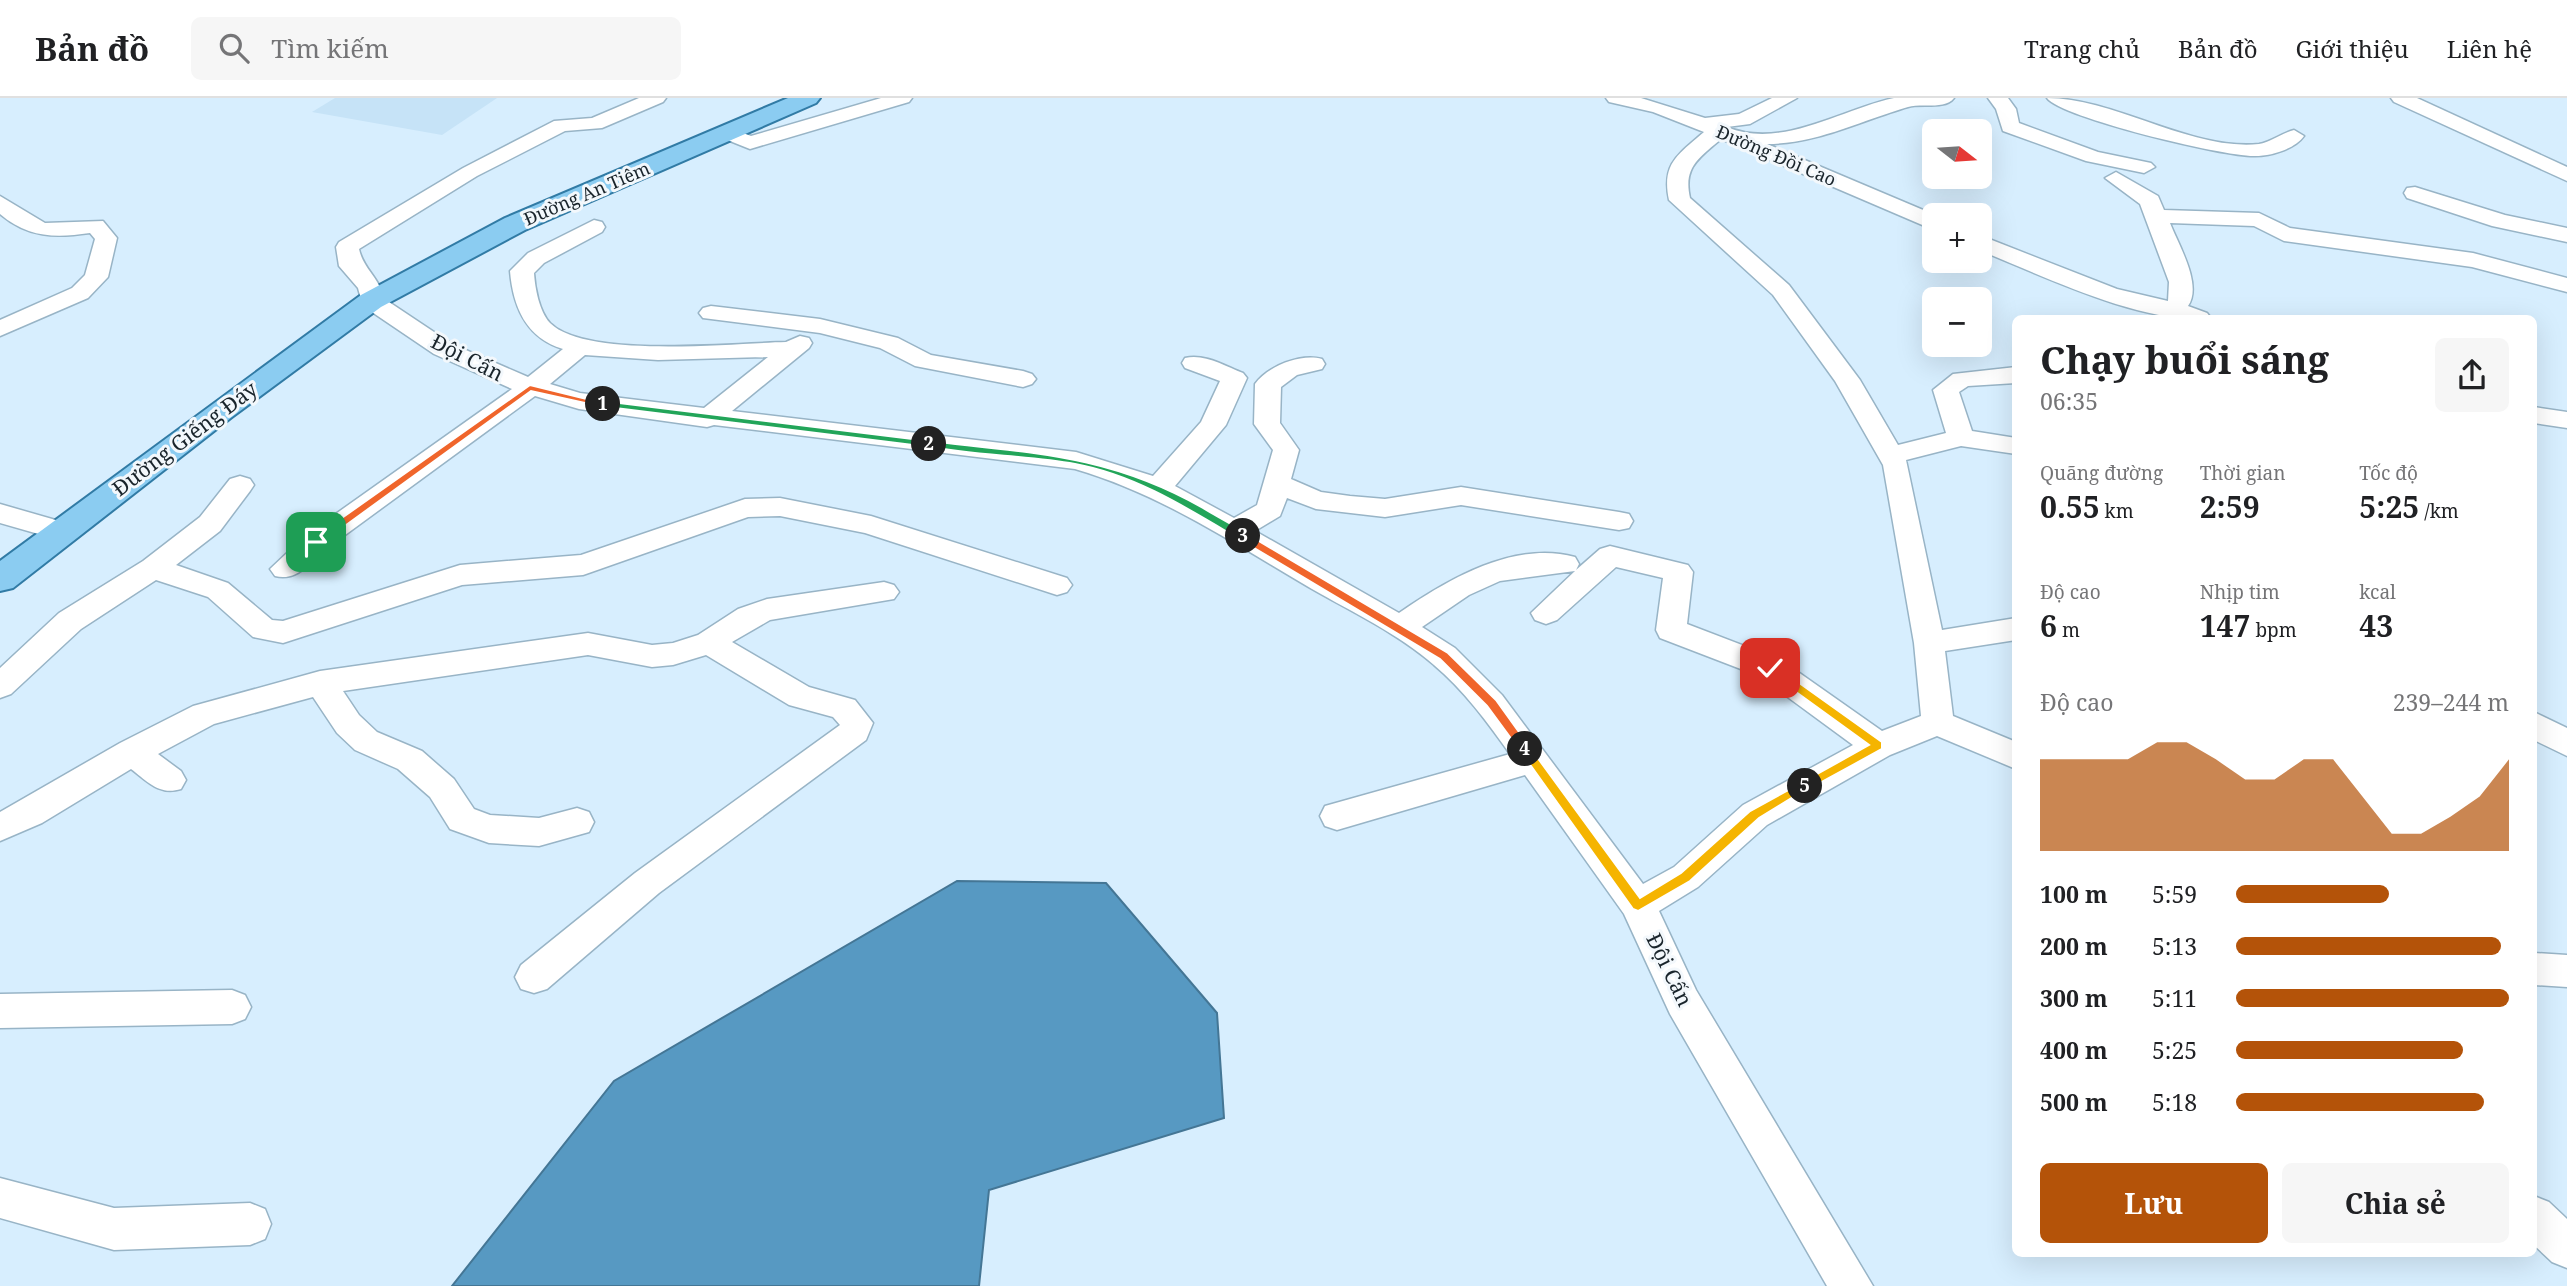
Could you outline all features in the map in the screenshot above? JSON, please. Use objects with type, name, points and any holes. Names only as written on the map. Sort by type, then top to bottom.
[{"type":"main road","name":"Đường An Tiêm","points":[[371,301],[515,224],[808,98]]},
{"type":"main road","name":"Đường Giếng Đáy","points":[[0,579],[221,410],[371,301]]},
{"type":"street","points":[[371,301],[370,287],[351,266],[347,247],[470,172],[561,125],[595,124],[656,98]]},
{"type":"street","points":[[727,133],[750,144],[902,98]]},
{"type":"street","name":"Đường Đồi Cao","points":[[1616,98],[1659,108],[1717,130],[1922,218]]},
{"type":"street","points":[[1787,98],[1717,130],[1678,167],[1674,179],[1680,200],[1780,290],[1847,380],[1896,465],[1929,643],[1938,723]]},
{"type":"street","points":[[1717,130],[1795,138],[1909,100],[1944,98]]},
{"type":"street","points":[[1998,98],[2006,109],[2007,124],[2010,127],[2101,159],[2144,167]]},
{"type":"street","points":[[2057,98],[2080,108],[2230,147],[2256,150],[2275,146],[2294,136]]},
{"type":"street","points":[[2401,98],[2567,175]]},
{"type":"street","points":[[2116,177],[2150,201],[2181,282],[2180,301],[2174,309]]},
{"type":"street","points":[[2415,192],[2500,221],[2567,235]]},
{"type":"street","points":[[0,203],[25,225],[48,231],[95,226],[106,238],[96,277],[80,293],[0,329]]},
{"type":"street","points":[[2156,216],[2259,220],[2284,234],[2473,260],[2567,285]]},
{"type":"street","points":[[594,227],[536,258],[523,271],[523,288],[540,328],[560,342],[681,354],[792,349]]},
{"type":"street","points":[[1992,247],[2110,295],[2191,315]]},
{"type":"street","name":"Đội Cấn","points":[[371,301],[393,320],[498,375],[530,388],[579,401],[707,419],[1076,461],[1126,475],[1233,531],[1444,656],[1492,703],[1638,905],[1683,1002],[1852,1286]]},
{"type":"street","points":[[711,313],[820,326],[889,343],[925,361],[1023,379]]},
{"type":"street","points":[[707,419],[820,326]]},
{"type":"street","points":[[285,569],[316,542],[530,388],[581,346]]},
{"type":"street","points":[[1157,489],[1213,425],[1234,378],[1194,363]]},
{"type":"street","points":[[1233,531],[1270,510],[1278,484],[1277,470],[1286,450],[1267,424],[1268,384],[1288,370],[1313,365]]},
{"type":"street","points":[[1961,438],[1946,390],[1962,379],[2012,375]]},
{"type":"street","points":[[2537,415],[2567,420]]},
{"type":"street","points":[[1890,455],[1961,438],[2012,445]]},
{"type":"street","points":[[1278,484],[1316,500],[1350,505],[1385,508],[1461,496],[1619,521]]},
{"type":"street","points":[[0,686],[70,621],[153,568],[210,524],[240,485]]},
{"type":"street","points":[[153,568],[218,590],[264,629],[283,632],[460,575],[583,565],[746,508],[780,507],[871,525],[1057,585]]},
{"type":"street","points":[[0,513],[63,532]]},
{"type":"street","points":[[1546,613],[1610,556],[1678,572],[1671,630],[1770,668],[1878,746]]},
{"type":"street","points":[[1400,628],[1467,581],[1495,570],[1522,565],[1564,564]]},
{"type":"street","points":[[0,827],[30,813],[132,752],[204,715],[320,684],[588,644],[652,656],[673,654],[709,643],[749,616],[767,610],[884,592]]},
{"type":"street","points":[[1929,643],[2012,630]]},
{"type":"street","points":[[534,977],[647,883],[855,731],[857,723],[844,708],[800,697],[709,643]]},
{"type":"street","points":[[320,684],[348,724],[366,741],[418,767],[442,788],[462,819],[489,829],[539,832],[577,822]]},
{"type":"street","points":[[1638,905],[1686,877],[1755,815],[1878,746],[1938,723],[2012,754]]},
{"type":"street","points":[[2537,726],[2567,744]]},
{"type":"street","points":[[132,752],[170,780]]},
{"type":"street","points":[[1337,816],[1533,760]]},
{"type":"street","points":[[2537,969],[2567,971]]},
{"type":"street","points":[[0,1011],[232,1007]]},
{"type":"street","points":[[0,1198],[114,1229],[250,1224]]},
{"type":"street","points":[[2537,1220],[2567,1247]]},
{"type":"shaded area","points":[[335,98],[497,98],[442,135],[312,112]]},
{"type":"water","points":[[957,881],[1106,883],[1217,1013],[1224,1118],[989,1190],[979,1286],[452,1286],[614,1081]]},
{"type":"route","points":[[316,542],[530,388],[579,401],[707,419],[1076,461],[1126,475],[1173,496],[1375,612],[1444,656],[1492,703],[1638,905],[1686,877],[1755,815],[1878,746],[1770,668]]}]
